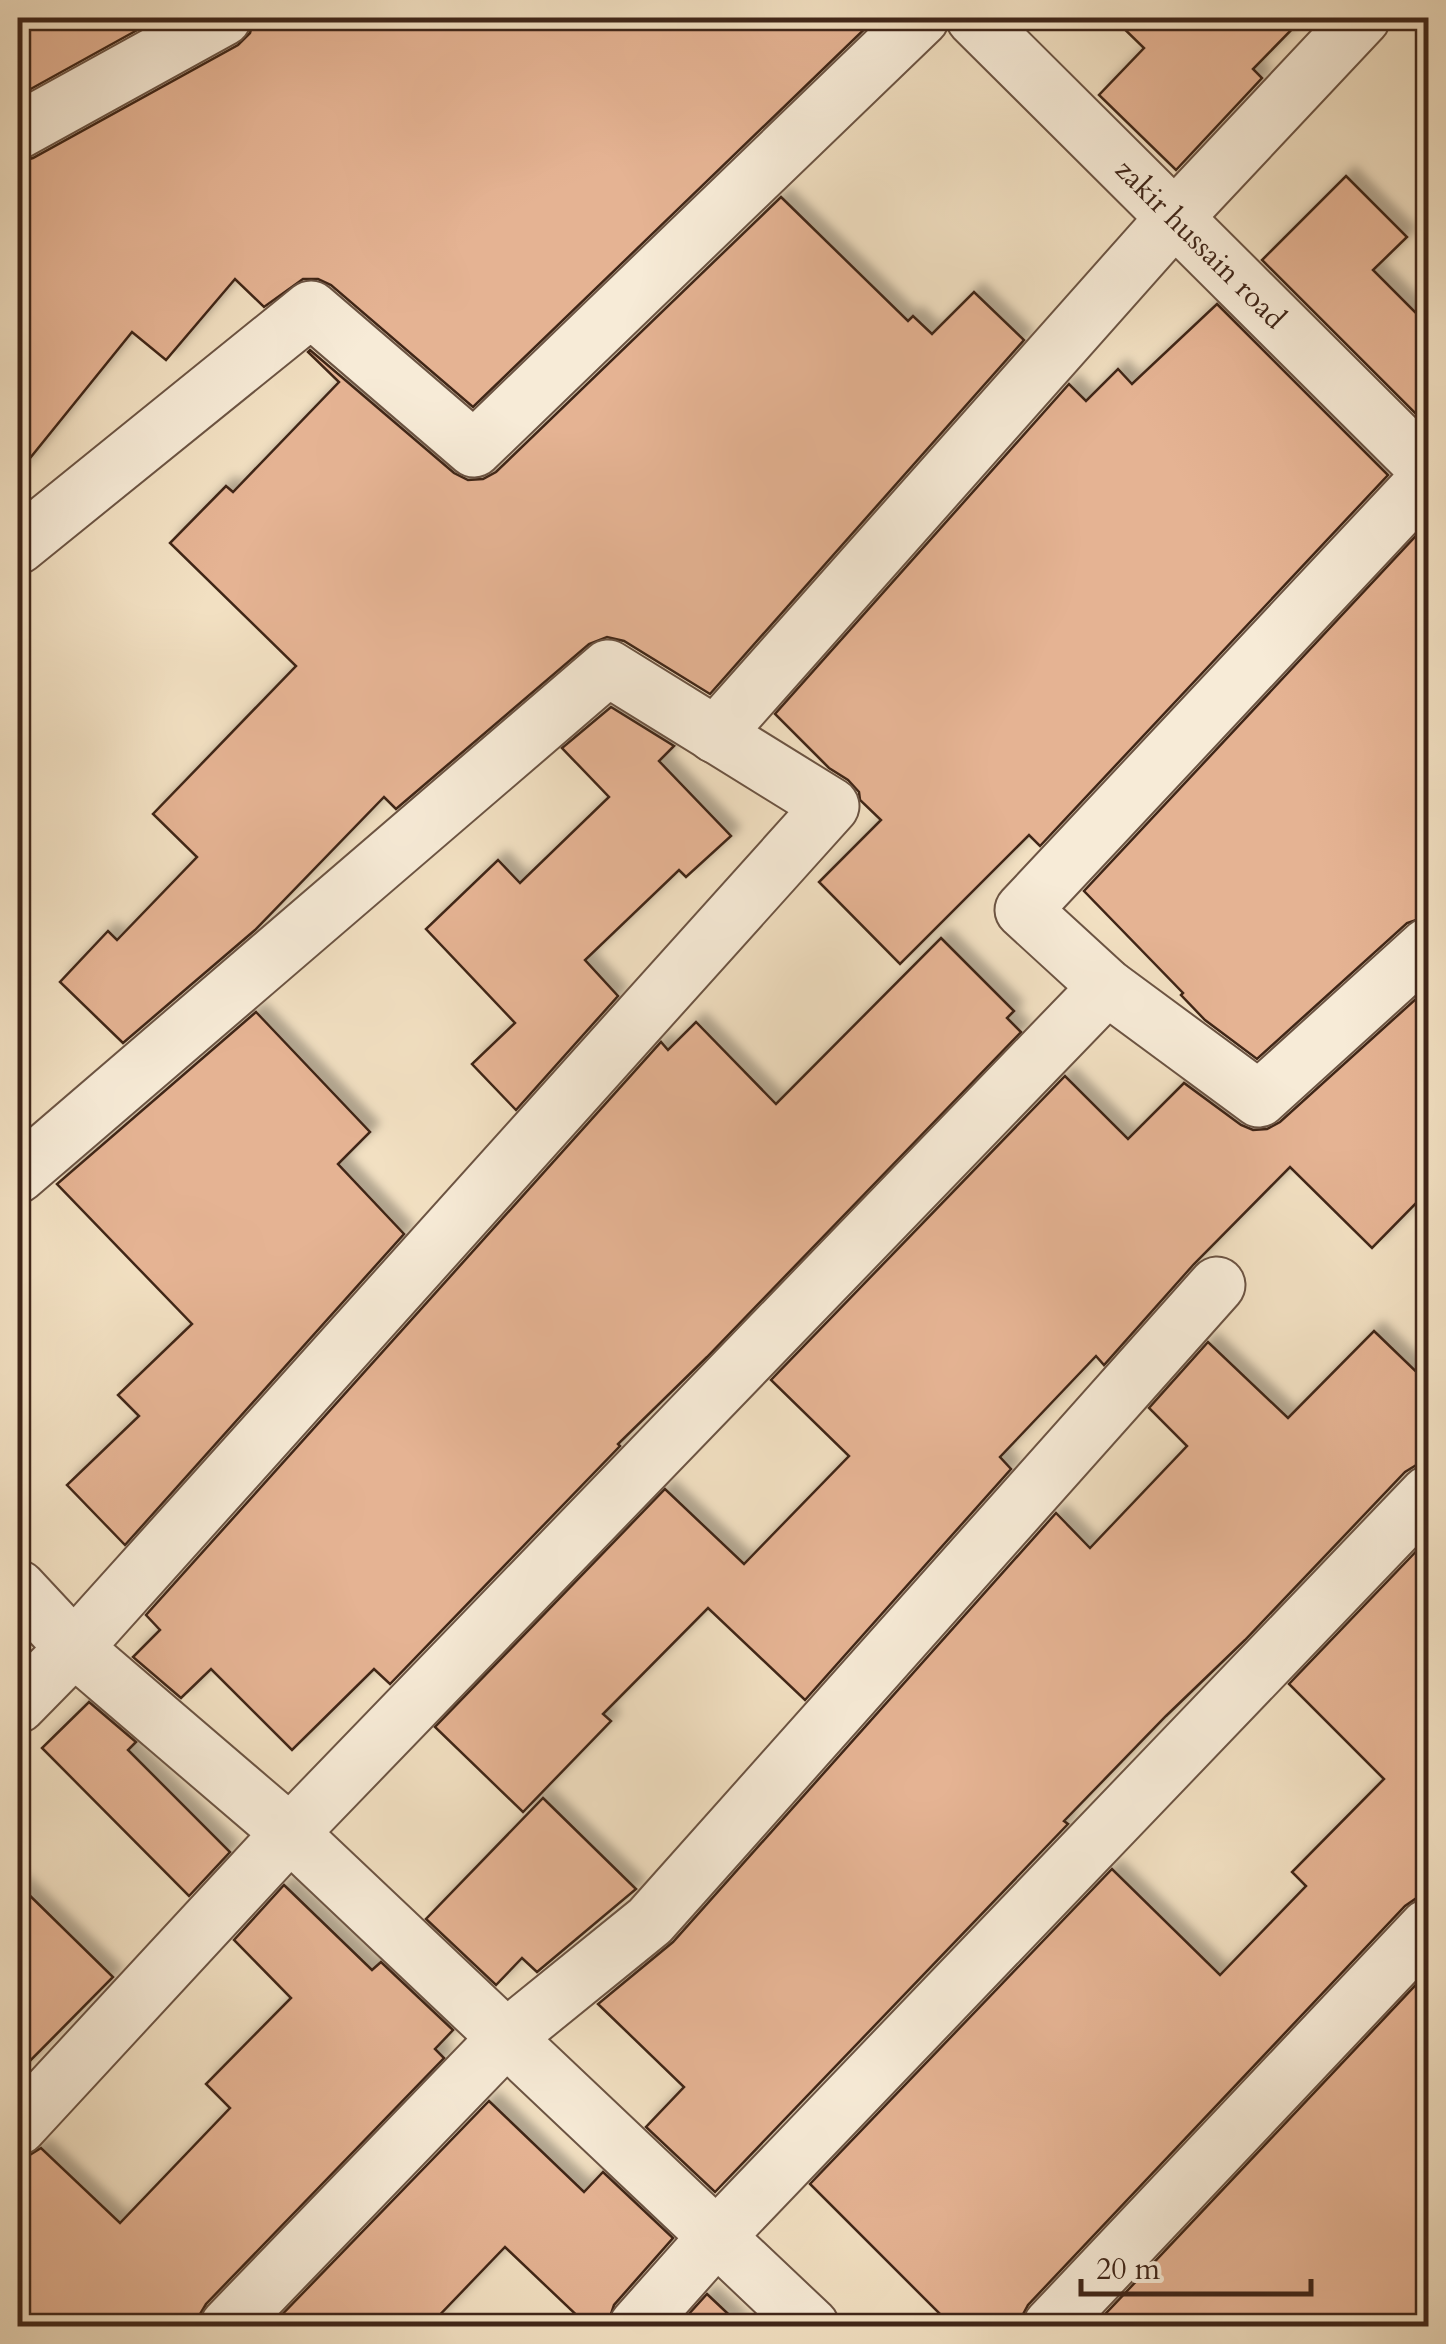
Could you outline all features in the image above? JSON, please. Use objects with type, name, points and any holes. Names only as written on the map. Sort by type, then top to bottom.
[{"type":"street","points":[[18,131],[223,18]]},
{"type":"street","points":[[18,546],[311,310],[474,448],[921,18]]},
{"type":"street","name":"zakir hussain road","points":[[974,18],[1428,470]]},
{"type":"street","points":[[715,735],[1176,216],[1362,18]]},
{"type":"street","points":[[1428,478],[1023,910],[1107,986],[1259,1099],[1428,946]]},
{"type":"street","points":[[18,1176],[608,668],[831,806],[74,1648],[18,1705]]},
{"type":"street","points":[[18,2126],[290,1833],[1107,986]]},
{"type":"street","points":[[228,2326],[507,2037],[650,1921],[1217,1286]]},
{"type":"street","points":[[636,2326],[717,2236],[1428,1494]]},
{"type":"street","points":[[18,1588],[74,1648],[290,1833],[811,2326]]},
{"type":"street","points":[[1051,2326],[1428,1927]]},
{"type":"building","points":[[18,18],[159,18],[18,96]]},
{"type":"building","points":[[254,18],[876,18],[473,407],[331,285],[318,279],[303,279],[264,307],[235,279],[166,360],[132,332],[18,473],[18,162],[33,158],[238,45],[250,33]]},
{"type":"building","points":[[1113,18],[1303,18],[1253,69],[1262,78],[1176,170],[1099,95],[1144,48]]},
{"type":"building","points":[[1346,176],[1407,237],[1373,270],[1428,325],[1428,426],[1262,260]]},
{"type":"building","points":[[781,197],[908,321],[913,316],[932,334],[974,292],[1024,340],[710,694],[624,641],[607,637],[589,644],[396,809],[384,797],[255,930],[123,1043],[60,982],[108,931],[117,940],[197,857],[153,814],[296,666],[170,543],[226,486],[233,492],[339,382],[308,352],[454,473],[468,480],[483,479],[496,472]]},
{"type":"building","points":[[1217,304],[1388,475],[1040,846],[1029,835],[900,964],[819,882],[881,820],[860,800],[859,792],[848,780],[829,768],[775,714],[1069,384],[1086,401],[1118,369],[1132,384]]},
{"type":"building","points":[[1428,523],[1428,916],[1407,923],[1257,1059],[1205,1020],[1084,891]]},
{"type":"building","points":[[611,707],[674,746],[659,761],[731,836],[686,877],[679,870],[585,960],[618,996],[516,1110],[472,1064],[515,1023],[426,929],[498,860],[520,883],[609,797],[562,748]]},
{"type":"building","points":[[941,938],[1014,1011],[1007,1018],[1021,1032],[618,1444],[390,1684],[374,1669],[292,1750],[211,1669],[181,1698],[133,1657],[160,1630],[146,1615],[661,1042],[668,1050],[696,1022],[776,1104]]},
{"type":"building","points":[[1428,988],[1428,1191],[1372,1248],[1290,1167],[1194,1264],[1104,1365],[1096,1356],[1000,1457],[1011,1469],[805,1700],[708,1608],[603,1714],[611,1721],[523,1812],[435,1727],[665,1489],[744,1564],[849,1456],[771,1380],[1065,1076],[1128,1139],[1184,1083],[1241,1125],[1253,1130],[1267,1129],[1280,1122]]},
{"type":"building","points":[[256,1012],[370,1132],[338,1164],[404,1234],[125,1545],[67,1485],[139,1416],[118,1395],[192,1324],[57,1184]]},
{"type":"building","points":[[1374,1331],[1428,1383],[1428,1464],[1418,1464],[1405,1472],[1245,1640],[1166,1716],[1064,1821],[1068,1824],[715,2192],[646,2127],[684,2087],[598,2004],[673,1942],[1056,1513],[1090,1548],[1187,1446],[1149,1408],[1208,1342],[1288,1418]]},
{"type":"building","points":[[1428,1539],[1428,1897],[1418,1897],[1405,1906],[1028,2305],[1021,2326],[952,2326],[810,2184],[1112,1869],[1220,1975],[1306,1886],[1292,1872],[1384,1779],[1289,1684]]},
{"type":"building","points":[[89,1702],[136,1742],[128,1750],[230,1852],[189,1896],[42,1748]]},
{"type":"building","points":[[543,1798],[636,1889],[537,1972],[522,1958],[496,1985],[426,1919]]},
{"type":"building","points":[[18,1884],[113,1977],[18,2073]]},
{"type":"building","points":[[284,1885],[372,1970],[381,1962],[453,2030],[435,2049],[444,2058],[206,2304],[193,2326],[18,2326],[18,2157],[41,2148],[120,2223],[230,2108],[206,2084],[291,1998],[234,1940]]},
{"type":"building","points":[[1428,1972],[1428,2326],[1094,2326]]},
{"type":"building","points":[[489,2101],[584,2192],[603,2172],[673,2238],[614,2305],[607,2326],[588,2326],[505,2247],[429,2326],[271,2326]]},
{"type":"building","points":[[707,2294],[741,2326],[678,2326]]}]
